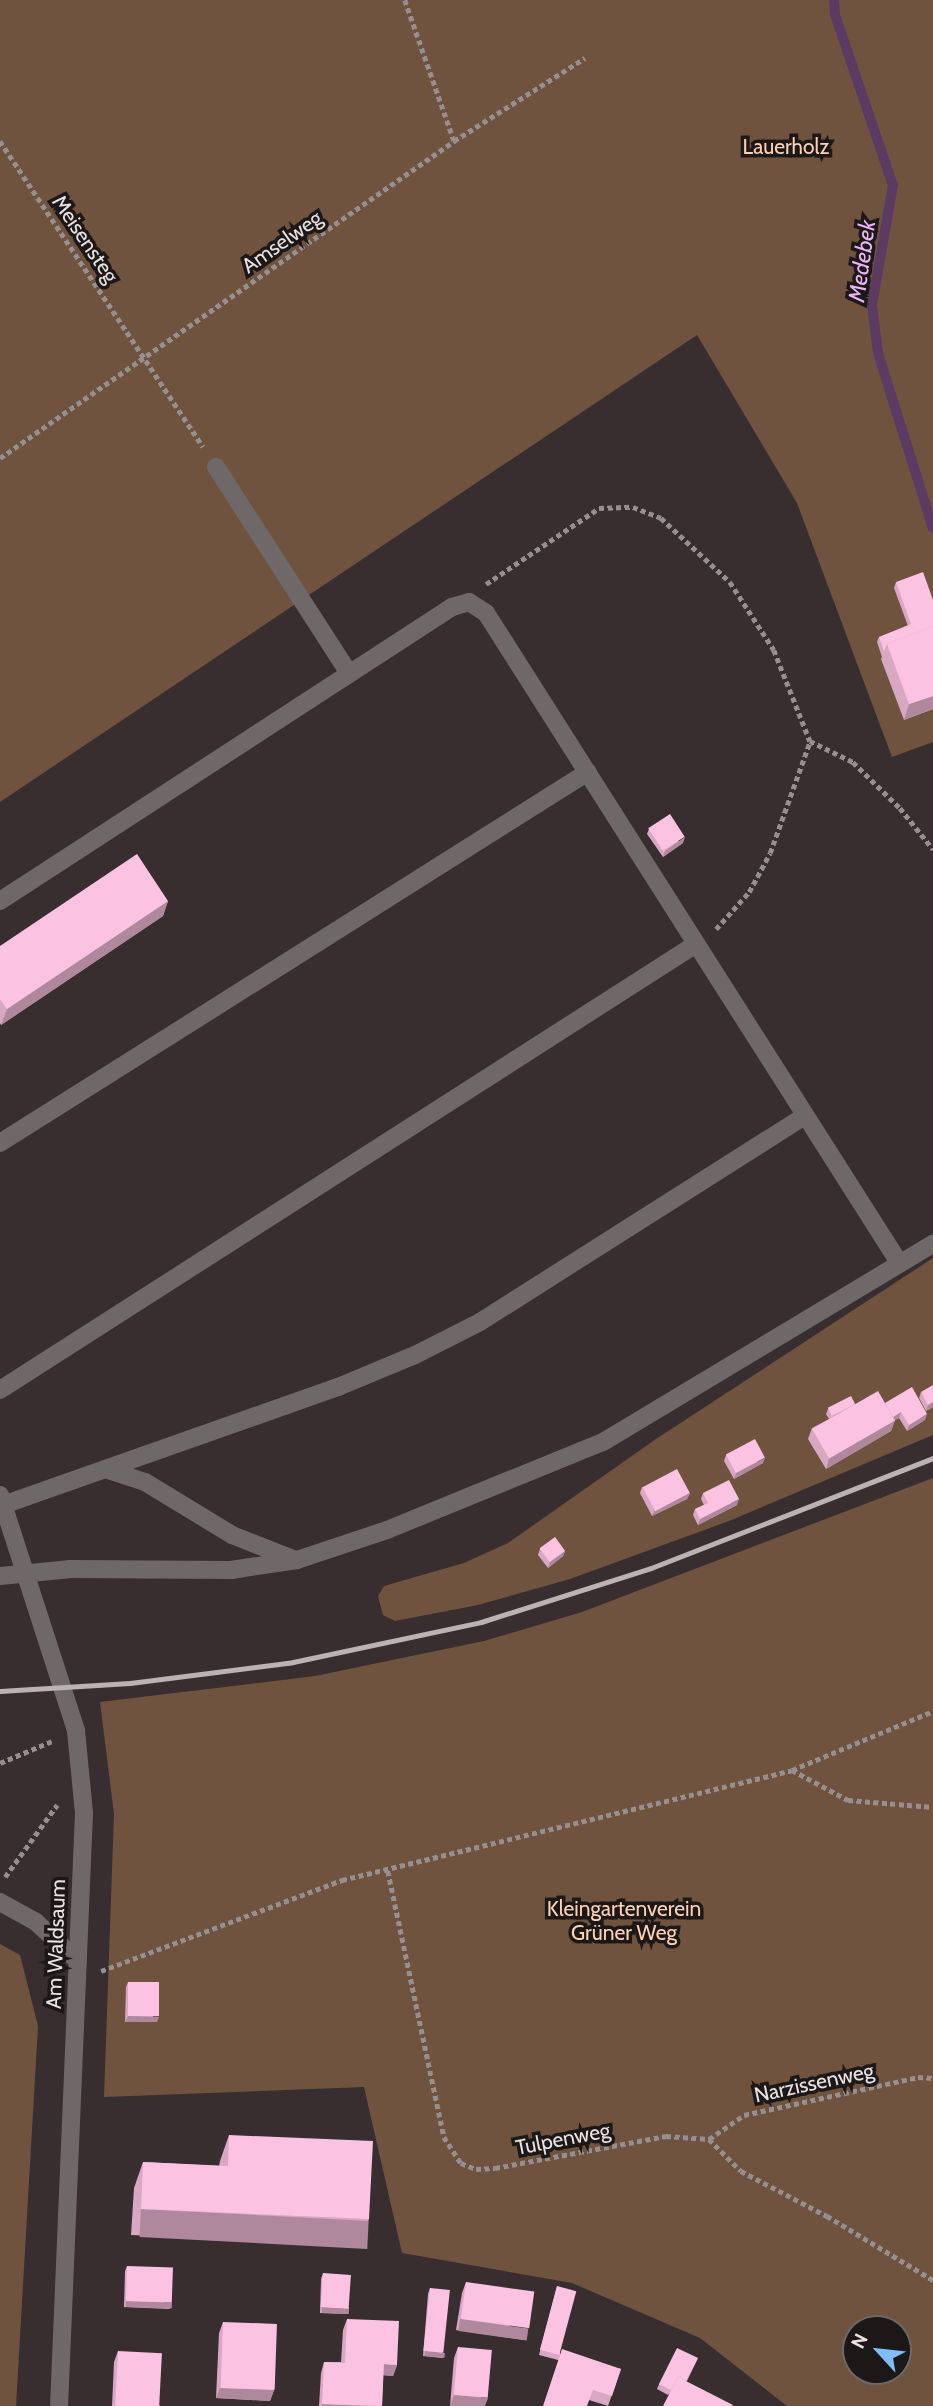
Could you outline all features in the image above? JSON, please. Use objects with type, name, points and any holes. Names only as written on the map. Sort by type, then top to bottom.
[{"type":"street","points":[[216,467],[349,673]]},
{"type":"street","points":[[0,901],[452,607],[469,603],[486,613],[900,1264]]},
{"type":"street","points":[[0,1143],[588,772]]},
{"type":"street","points":[[0,1390],[696,944]]},
{"type":"street","points":[[2,1500],[105,1469],[415,1355],[480,1322],[804,1116]]},
{"type":"street","points":[[0,1576],[71,1569],[231,1570],[297,1560],[387,1530],[603,1442],[933,1244]]},
{"type":"street","points":[[105,1469],[145,1482],[232,1535],[297,1560]]},
{"type":"street","name":"Am Waldsaum","points":[[2,1500],[75,1731],[84,1813],[59,2406]]},
{"type":"street","points":[[0,1902],[36,1922],[78,1961]]},
{"type":"path","points":[[405,0],[454,141]]},
{"type":"path","name":"Amselweg","points":[[0,458],[454,141],[585,58]]},
{"type":"path","name":"Meisensteg","points":[[0,141],[216,467]]},
{"type":"path","points":[[469,603],[494,576],[599,508],[633,507],[662,518],[730,582],[774,650],[810,741],[770,853],[749,892],[722,925],[696,944]]},
{"type":"path","points":[[810,741],[853,762],[900,808],[933,849]]},
{"type":"path","points":[[77,1980],[291,1897],[792,1770],[933,1711]]},
{"type":"path","points":[[0,1763],[75,1731]]},
{"type":"path","points":[[792,1770],[848,1800],[933,1807]]},
{"type":"path","points":[[0,1884],[81,1771]]},
{"type":"path","name":"Tulpenweg","points":[[388,1871],[444,2137],[461,2163],[475,2169],[495,2168],[666,2136],[709,2138]]},
{"type":"path","name":"Narzissenweg","points":[[709,2138],[744,2115],[918,2077],[933,2077]]},
{"type":"path","points":[[709,2138],[741,2171],[827,2216],[933,2280]]},
{"type":"green space","name":"Lauerholz","points":[[0,0],[933,0],[933,742],[892,757],[797,503],[697,335],[0,802]]},
{"type":"green space","points":[[933,1258],[933,1435],[729,1521],[570,1579],[478,1605],[395,1621],[383,1615],[378,1596],[384,1586],[464,1563],[508,1543],[656,1439]]},
{"type":"green space","name":"Kleingartenverein Grüner Weg","points":[[933,1478],[933,2406],[787,2406],[700,2338],[572,2283],[402,2253],[364,2087],[104,2097],[114,1814],[100,1702],[315,1676],[484,1641],[582,1612]]},
{"type":"green space","points":[[0,1944],[20,1955],[38,2026],[16,2406],[0,2406]]},
{"type":"building","points":[[923,572],[933,600],[933,626],[887,644],[884,651],[879,637],[911,624],[896,582]]},
{"type":"building","points":[[933,626],[933,696],[909,704],[887,644]]},
{"type":"building","points":[[670,814],[685,837],[663,851],[648,828]]},
{"type":"building","points":[[137,854],[168,901],[7,1009],[0,999],[0,946]]},
{"type":"building","points":[[933,1385],[933,1402],[928,1405],[921,1392]]},
{"type":"building","points":[[912,1387],[927,1414],[909,1425],[901,1412],[893,1417],[885,1403]]},
{"type":"building","points":[[878,1391],[895,1420],[829,1458],[812,1429]]},
{"type":"building","points":[[851,1396],[855,1404],[832,1416],[828,1408]]},
{"type":"building","points":[[755,1439],[765,1458],[736,1473],[726,1454]]},
{"type":"building","points":[[677,1469],[690,1493],[655,1511],[643,1487]]},
{"type":"building","points":[[729,1480],[739,1499],[700,1519],[695,1509],[708,1503],[703,1493]]},
{"type":"building","points":[[555,1537],[565,1551],[550,1562],[540,1548]]},
{"type":"building","points":[[128,1982],[159,1982],[159,2016],[128,2016]]},
{"type":"building","points":[[229,2135],[373,2141],[369,2219],[141,2209],[143,2162],[228,2166]]},
{"type":"building","points":[[127,2266],[173,2268],[172,2303],[126,2301]]},
{"type":"building","points":[[323,2273],[351,2275],[349,2309],[321,2307]]},
{"type":"building","points":[[466,2282],[534,2292],[529,2328],[461,2319]]},
{"type":"building","points":[[557,2286],[576,2291],[559,2355],[540,2350]]},
{"type":"building","points":[[430,2288],[450,2290],[443,2353],[423,2351]]},
{"type":"building","points":[[347,2319],[399,2321],[397,2365],[384,2364],[382,2406],[322,2404],[324,2362],[345,2363]]},
{"type":"building","points":[[223,2322],[277,2324],[275,2390],[221,2388]]},
{"type":"building","points":[[458,2347],[492,2350],[488,2398],[454,2395]]},
{"type":"building","points":[[677,2348],[698,2358],[686,2381],[678,2377],[671,2390],[659,2384]]},
{"type":"building","points":[[562,2349],[621,2369],[612,2396],[593,2390],[587,2406],[543,2406]]},
{"type":"building","points":[[118,2351],[162,2353],[159,2406],[115,2406]]},
{"type":"building","points":[[678,2377],[733,2405],[663,2406]]},
{"type":"waterway","name":"Medebek","points":[[834,0],[835,15],[893,185],[872,305],[878,353],[933,528]]},
{"type":"railway","points":[[0,1691],[130,1683],[293,1662],[481,1622],[651,1568],[933,1458]]}]
